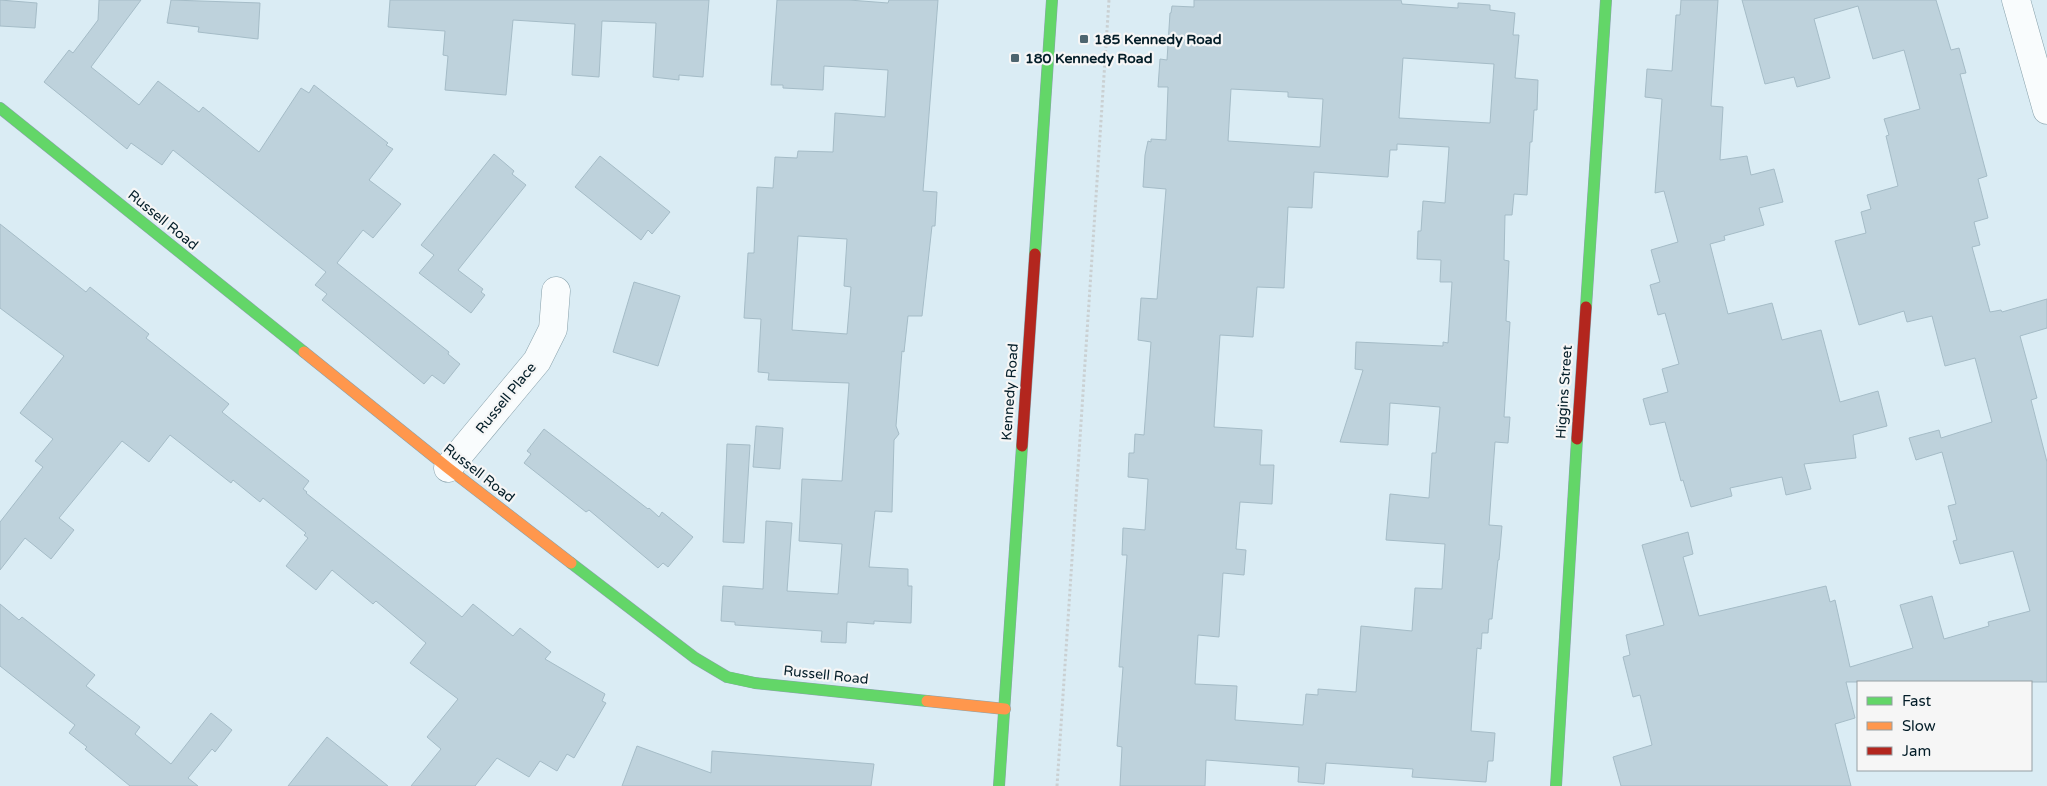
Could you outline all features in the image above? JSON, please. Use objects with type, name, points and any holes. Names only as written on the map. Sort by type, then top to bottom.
[{"type":"street","name":"Kennedy Road","points":[[999,786],[1052,0]]},
{"type":"street","name":"Higgins Street","points":[[1556,786],[1606,0]]},
{"type":"street","points":[[2016,0],[2047,110]]},
{"type":"street","name":"Russell Road","points":[[0,108],[448,468],[695,658],[727,677],[755,683],[1005,709]]},
{"type":"street","name":"Russell Place","points":[[448,468],[537,361],[553,329],[556,291]]},
{"type":"path","points":[[1057,786],[1110,0]]},
{"type":"building","points":[[0,0],[37,3],[35,28],[0,26]]},
{"type":"building","points":[[99,0],[141,0],[91,67],[139,105],[158,81],[199,112],[203,107],[259,152],[301,88],[309,93],[314,85],[388,143],[386,145],[393,149],[369,180],[401,204],[373,238],[363,230],[337,263],[449,352],[448,354],[460,364],[444,384],[432,375],[424,384],[322,300],[327,294],[315,285],[326,272],[173,150],[162,165],[131,143],[127,149],[44,82],[69,50],[73,53],[98,20]]},
{"type":"building","points":[[171,0],[260,3],[258,39],[198,32],[199,27],[167,23]]},
{"type":"building","points":[[390,0],[709,0],[703,77],[679,75],[679,80],[653,77],[656,23],[602,21],[599,77],[572,75],[575,24],[513,20],[506,95],[445,90],[448,56],[443,55],[445,31],[388,27]]},
{"type":"building","points":[[777,0],[849,0],[888,3],[889,0],[938,0],[923,191],[937,192],[935,226],[932,226],[922,316],[908,316],[904,352],[902,351],[896,426],[899,434],[894,440],[892,512],[875,511],[869,567],[908,569],[908,586],[912,586],[911,623],[874,621],[874,624],[847,622],[846,643],[821,642],[822,631],[735,625],[735,622],[721,621],[723,586],[763,589],[766,521],[792,523],[787,591],[838,594],[842,544],[799,541],[802,479],[842,481],[849,383],[768,380],[769,373],[758,372],[761,319],[744,318],[748,253],[754,253],[757,187],[773,188],[775,157],[797,158],[798,151],[833,152],[835,113],[885,117],[888,70],[824,66],[823,90],[783,88],[783,85],[771,85]],"holes":[[[798,236],[847,239],[844,286],[851,287],[847,334],[792,330]]]},
{"type":"building","points":[[1194,0],[1401,0],[1402,4],[1458,8],[1458,3],[1490,5],[1490,10],[1515,13],[1513,35],[1519,35],[1515,78],[1538,80],[1537,110],[1534,110],[1532,142],[1530,142],[1527,195],[1514,194],[1512,215],[1505,215],[1504,260],[1509,261],[1506,321],[1510,322],[1504,417],[1510,417],[1508,443],[1495,442],[1489,525],[1502,526],[1492,619],[1489,619],[1488,633],[1482,633],[1481,649],[1477,648],[1471,731],[1495,733],[1493,761],[1488,761],[1486,782],[1412,777],[1413,769],[1326,763],[1324,784],[1298,782],[1299,767],[1206,760],[1205,786],[1120,786],[1122,747],[1117,746],[1123,667],[1119,667],[1127,555],[1122,555],[1123,528],[1145,530],[1148,479],[1128,477],[1129,453],[1134,453],[1135,434],[1144,435],[1151,342],[1138,340],[1141,298],[1157,299],[1166,189],[1143,187],[1145,155],[1148,141],[1151,142],[1151,139],[1166,140],[1168,87],[1158,87],[1160,59],[1167,60],[1172,6],[1194,7]],"holes":[[[1403,58],[1494,64],[1490,123],[1399,118]],[[1231,89],[1288,92],[1288,97],[1323,99],[1320,147],[1228,141]],[[1397,144],[1449,147],[1445,203],[1423,201],[1421,231],[1418,231],[1417,259],[1441,260],[1440,282],[1452,282],[1448,343],[1443,342],[1443,346],[1356,342],[1355,369],[1363,370],[1340,442],[1388,445],[1390,403],[1440,407],[1436,453],[1432,453],[1429,498],[1390,494],[1386,540],[1445,544],[1442,589],[1415,588],[1412,631],[1361,626],[1356,692],[1318,689],[1318,695],[1306,694],[1303,725],[1235,720],[1237,686],[1195,684],[1198,635],[1219,637],[1223,573],[1244,575],[1246,550],[1236,549],[1240,502],[1272,504],[1274,465],[1260,465],[1262,430],[1214,427],[1220,335],[1253,337],[1257,287],[1284,288],[1288,207],[1312,208],[1314,172],[1388,177],[1390,150],[1397,150]]]},
{"type":"building","points":[[1681,0],[1718,0],[1711,106],[1723,107],[1720,160],[1747,156],[1751,175],[1774,169],[1783,202],[1759,208],[1764,225],[1724,236],[1725,240],[1710,244],[1728,314],[1772,303],[1782,340],[1821,330],[1840,402],[1878,391],[1887,426],[1853,435],[1856,458],[1804,464],[1811,489],[1786,495],[1782,477],[1730,488],[1732,496],[1691,507],[1683,480],[1681,481],[1665,422],[1650,425],[1643,399],[1668,392],[1662,369],[1679,364],[1665,313],[1658,315],[1650,285],[1660,282],[1651,250],[1678,242],[1664,191],[1655,193],[1662,99],[1645,97],[1647,69],[1672,71],[1676,15],[1680,15]]},
{"type":"building","points":[[1742,0],[1936,0],[1951,50],[1959,48],[1966,73],[1960,74],[1987,176],[1978,179],[1988,218],[1974,222],[1980,245],[1972,247],[1990,312],[2001,310],[2002,312],[2047,299],[2047,328],[2020,336],[2037,398],[2031,400],[2047,462],[2047,682],[1846,682],[1855,718],[1835,724],[1851,786],[1621,786],[1613,757],[1652,745],[1640,695],[1633,697],[1623,657],[1630,655],[1626,635],[1664,625],[1642,545],[1688,532],[1693,554],[1683,557],[1699,616],[1826,586],[1830,602],[1835,600],[1850,667],[1913,648],[1900,605],[1932,596],[1944,639],[1989,626],[1988,622],[2030,611],[2013,551],[1960,564],[1953,541],[1957,540],[1948,506],[1956,504],[1942,452],[1916,460],[1909,438],[1939,430],[1941,438],[1992,422],[1975,358],[1945,366],[1932,316],[1907,322],[1904,311],[1859,325],[1835,241],[1866,233],[1861,212],[1871,209],[1867,195],[1898,186],[1886,136],[1889,135],[1884,119],[1920,109],[1904,50],[1873,59],[1858,6],[1814,19],[1830,78],[1797,87],[1794,77],[1765,84]]},
{"type":"building","points":[[494,154],[514,171],[512,174],[526,185],[458,270],[483,289],[481,292],[485,295],[471,313],[419,273],[434,255],[421,245]]},
{"type":"building","points":[[600,156],[670,212],[652,234],[648,230],[641,240],[575,187]]},
{"type":"building","points":[[0,224],[86,292],[90,287],[149,334],[146,338],[229,404],[222,412],[309,481],[303,489],[306,493],[462,617],[473,604],[513,636],[520,628],[551,652],[545,659],[605,694],[602,701],[606,703],[574,758],[567,754],[557,771],[540,761],[529,777],[497,758],[475,786],[411,786],[441,749],[427,737],[458,699],[410,663],[426,643],[376,601],[373,604],[332,570],[316,590],[286,566],[308,538],[304,535],[306,533],[263,498],[260,502],[233,480],[231,483],[170,435],[149,462],[122,441],[59,518],[74,530],[51,559],[25,538],[0,570],[0,522],[43,467],[35,461],[53,439],[20,413],[64,356],[0,308]]},
{"type":"building","points":[[634,282],[680,296],[658,366],[613,352]]},
{"type":"building","points":[[756,426],[783,428],[780,469],[753,467]]},
{"type":"building","points":[[544,429],[659,517],[662,512],[693,537],[668,567],[663,563],[658,568],[589,510],[586,512],[524,463],[531,454],[527,451]]},
{"type":"building","points":[[727,444],[750,445],[744,543],[723,542]]},
{"type":"building","points":[[0,604],[19,620],[22,617],[95,675],[86,686],[140,727],[135,734],[171,764],[211,713],[232,730],[215,752],[212,749],[188,778],[198,786],[130,786],[85,749],[87,747],[69,733],[75,725],[0,666]]},
{"type":"building","points":[[327,737],[388,786],[288,786]]},
{"type":"building","points":[[637,746],[711,773],[712,751],[874,764],[871,786],[622,786]]},
{"type":"traffic: fast","points":[[1035,254],[1052,0]]},
{"type":"traffic: fast","points":[[1586,307],[1606,0]]},
{"type":"traffic: fast","points":[[0,108],[304,352]]},
{"type":"traffic: fast","points":[[1556,786],[1577,439]]},
{"type":"traffic: fast","points":[[999,786],[1022,446]]},
{"type":"traffic: fast","points":[[571,563],[695,658],[727,677],[755,683],[927,701]]},
{"type":"traffic: slow","points":[[304,352],[448,468],[571,563]]},
{"type":"traffic: slow","points":[[927,701],[1005,709]]},
{"type":"traffic: jam","points":[[1022,446],[1035,254]]},
{"type":"traffic: jam","points":[[1577,439],[1586,307]]},
{"type":"place","name":"185 Kennedy Road","points":[[1084,39]]},
{"type":"place","name":"180 Kennedy Road","points":[[1015,58]]}]
